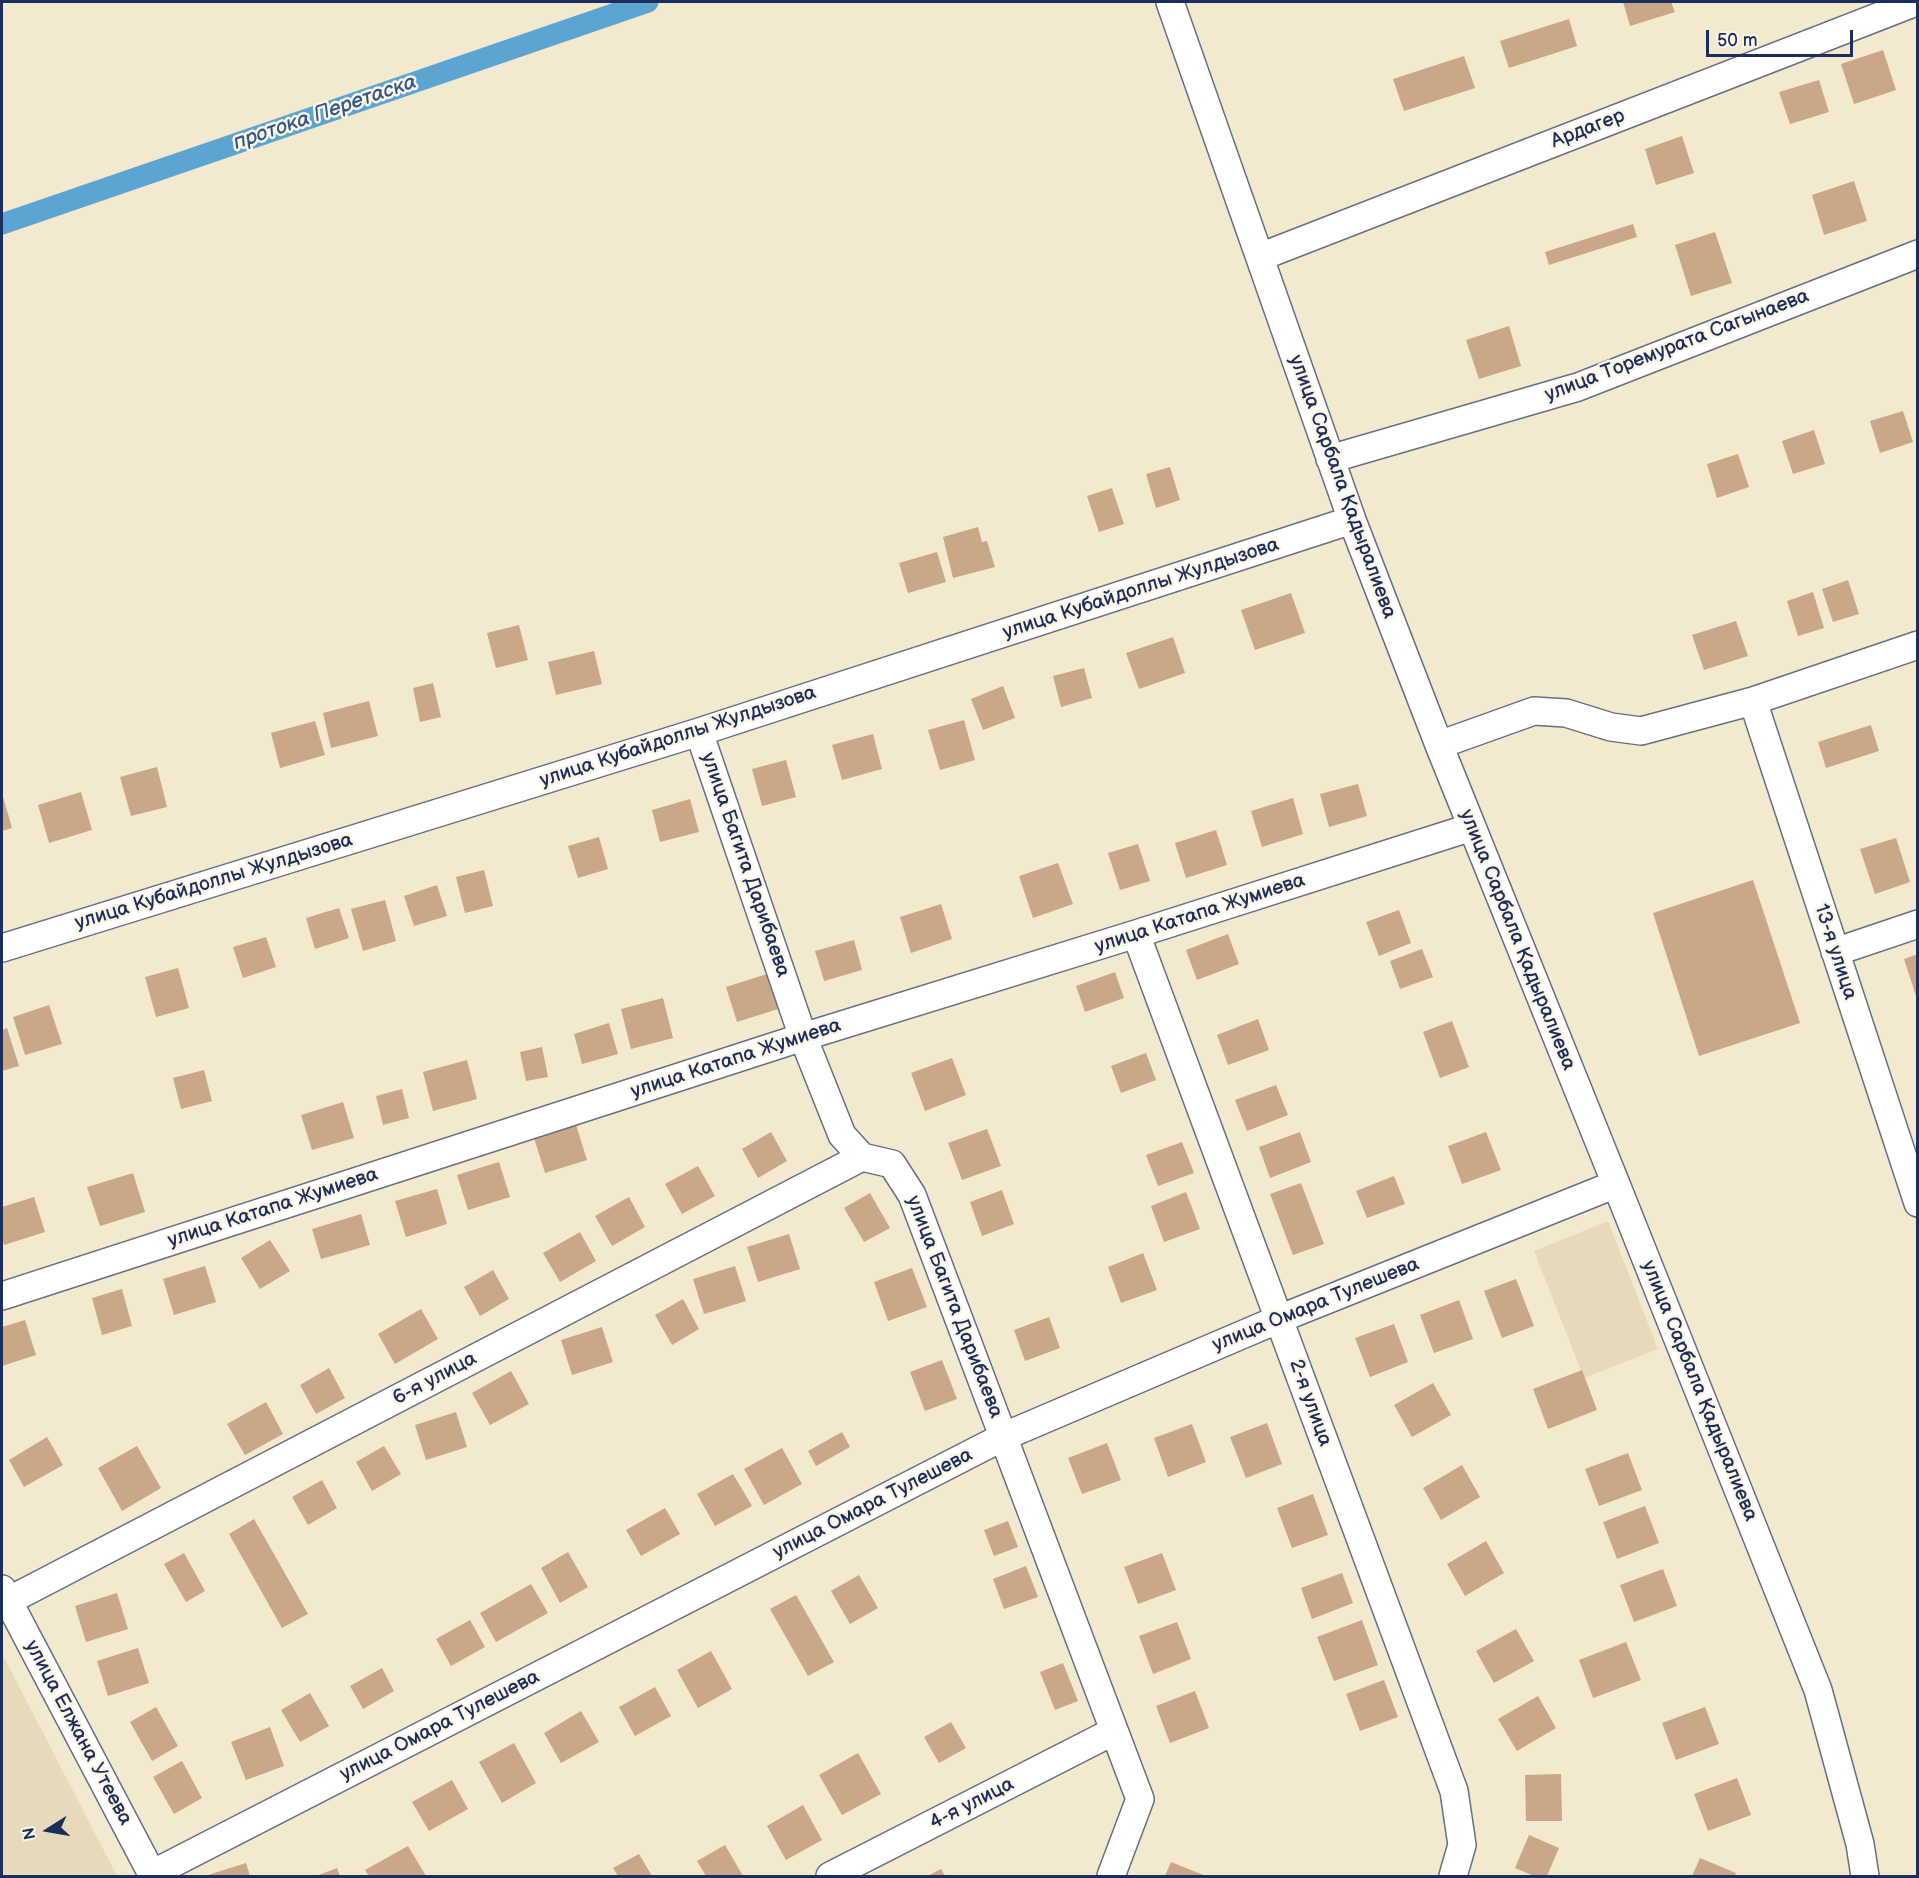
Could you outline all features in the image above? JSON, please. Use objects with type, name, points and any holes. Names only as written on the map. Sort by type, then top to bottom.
[{"type":"street","name":"улица Сарбала Қадыралиева","points":[[1170,2],[1352,520],[1439,746],[1818,1690],[1860,1844],[1865,1876]]},
{"type":"street","name":"Ардагер","points":[[1260,257],[1916,2]]},
{"type":"street","name":"улица Торемурата Сагынаева","points":[[1330,459],[1578,387],[1917,254]]},
{"type":"street","name":"улица Кубайдоллы Жулдызова","points":[[2,948],[699,732],[1352,520]]},
{"type":"street","points":[[1439,746],[1534,711],[1566,713],[1611,727],[1641,731],[1753,701],[1917,645]]},
{"type":"street","name":"13-я улица","points":[[1753,701],[1917,1203]]},
{"type":"street","name":"улица Багита Дарибаева","points":[[699,732],[803,1037],[842,1135],[861,1157],[892,1164],[912,1195],[1005,1436],[1140,1799],[1110,1876]]},
{"type":"street","name":"улица Катапа Жумиева","points":[[2,1296],[803,1037],[1472,827]]},
{"type":"street","points":[[1835,952],[1917,924]]},
{"type":"street","name":"2-я улица","points":[[1136,934],[1454,1791],[1462,1845],[1454,1876]]},
{"type":"street","name":"6-я улица","points":[[5,1595],[861,1157]]},
{"type":"street","name":"улица Омара Тулешева","points":[[153,1875],[1005,1436],[1279,1319],[1616,1184]]},
{"type":"street","name":"улица Елжана Утеева","points":[[5,1595],[153,1875]]},
{"type":"street","name":"4-я улица","points":[[830,1876],[1114,1731]]},
{"type":"shaded area","points":[[1608,1221],[1658,1349],[1584,1378],[1534,1251]]},
{"type":"shaded area","points":[[2,1654],[11,1671],[117,1876],[2,1876]]},
{"type":"building","points":[[1623,2],[1671,2],[1675,12],[1630,26]]},
{"type":"building","points":[[1569,19],[1577,46],[1509,68],[1500,41]]},
{"type":"building","points":[[1883,50],[1896,90],[1854,104],[1841,64]]},
{"type":"building","points":[[1464,56],[1475,88],[1404,111],[1393,79]]},
{"type":"building","points":[[1819,80],[1829,112],[1790,124],[1779,92]]},
{"type":"building","points":[[1682,136],[1694,173],[1656,185],[1645,149]]},
{"type":"building","points":[[1854,181],[1867,221],[1824,235],[1812,195]]},
{"type":"building","points":[[1633,224],[1637,237],[1549,265],[1545,252]]},
{"type":"building","points":[[1715,232],[1732,283],[1691,296],[1675,245]]},
{"type":"building","points":[[1509,326],[1521,366],[1479,379],[1466,340]]},
{"type":"building","points":[[1903,411],[1913,442],[1880,453],[1870,421]]},
{"type":"building","points":[[1814,430],[1825,464],[1793,474],[1782,441]]},
{"type":"building","points":[[1738,454],[1749,487],[1717,498],[1707,464]]},
{"type":"building","points":[[1170,467],[1180,500],[1156,508],[1146,474]]},
{"type":"building","points":[[1112,488],[1124,524],[1099,532],[1087,496]]},
{"type":"building","points":[[978,527],[982,542],[987,541],[995,567],[953,578],[943,537]]},
{"type":"building","points":[[937,552],[946,582],[908,593],[899,563]]},
{"type":"building","points":[[1848,580],[1859,614],[1833,622],[1822,589]]},
{"type":"building","points":[[1813,592],[1824,628],[1798,636],[1787,601]]},
{"type":"building","points":[[1291,593],[1305,633],[1255,650],[1241,610]]},
{"type":"building","points":[[1736,621],[1748,656],[1704,670],[1692,635]]},
{"type":"building","points":[[519,625],[528,660],[496,668],[487,633]]},
{"type":"building","points":[[1173,637],[1185,673],[1139,689],[1126,653]]},
{"type":"building","points":[[594,651],[602,684],[556,695],[548,662]]},
{"type":"building","points":[[1084,668],[1092,698],[1061,707],[1053,676]]},
{"type":"building","points":[[433,683],[441,717],[420,722],[413,688]]},
{"type":"building","points":[[1003,686],[1015,718],[983,730],[971,699]]},
{"type":"building","points":[[369,701],[378,736],[331,748],[323,713]]},
{"type":"building","points":[[964,720],[975,760],[940,770],[928,730]]},
{"type":"building","points":[[315,721],[325,755],[280,768],[271,733]]},
{"type":"building","points":[[1871,725],[1879,751],[1826,768],[1818,742]]},
{"type":"building","points":[[873,734],[882,769],[842,780],[832,745]]},
{"type":"building","points":[[786,760],[796,797],[762,806],[752,769]]},
{"type":"building","points":[[157,767],[167,807],[131,816],[120,777]]},
{"type":"building","points":[[1358,784],[1367,816],[1329,827],[1320,794]]},
{"type":"building","points":[[81,792],[92,830],[49,843],[38,805]]},
{"type":"building","points":[[2,793],[12,828],[2,831]]},
{"type":"building","points":[[1293,798],[1303,834],[1262,847],[1251,811]]},
{"type":"building","points":[[690,799],[699,832],[660,842],[652,810]]},
{"type":"building","points":[[1216,830],[1227,865],[1186,878],[1175,843]]},
{"type":"building","points":[[599,837],[608,869],[578,878],[568,846]]},
{"type":"building","points":[[1896,838],[1910,882],[1875,894],[1860,849]]},
{"type":"building","points":[[1138,844],[1150,881],[1120,890],[1108,853]]},
{"type":"building","points":[[1058,863],[1073,904],[1033,918],[1019,876]]},
{"type":"building","points":[[484,870],[493,906],[465,913],[456,877]]},
{"type":"building","points":[[1753,880],[1800,1023],[1699,1056],[1653,913]]},
{"type":"building","points":[[437,885],[447,916],[414,926],[404,896]]},
{"type":"building","points":[[385,900],[396,941],[363,951],[351,909]]},
{"type":"building","points":[[941,904],[952,939],[911,953],[900,917]]},
{"type":"building","points":[[339,908],[349,938],[315,949],[306,918]]},
{"type":"building","points":[[1399,910],[1411,943],[1379,956],[1366,922]]},
{"type":"building","points":[[1228,934],[1239,964],[1197,980],[1186,950]]},
{"type":"building","points":[[266,937],[276,967],[243,978],[233,947]]},
{"type":"building","points":[[854,940],[862,970],[824,981],[815,951]]},
{"type":"building","points":[[1422,949],[1433,977],[1400,989],[1390,961]]},
{"type":"building","points":[[1918,954],[1918,999],[1917,999],[1904,959]]},
{"type":"building","points":[[178,968],[189,1008],[156,1017],[145,977]]},
{"type":"building","points":[[1115,972],[1124,998],[1085,1012],[1076,986]]},
{"type":"building","points":[[767,974],[778,1009],[737,1022],[726,987]]},
{"type":"building","points":[[663,998],[673,1038],[631,1049],[621,1009]]},
{"type":"building","points":[[49,1005],[62,1044],[25,1055],[13,1017]]},
{"type":"building","points":[[1258,1019],[1269,1050],[1228,1065],[1217,1035]]},
{"type":"building","points":[[1452,1021],[1469,1067],[1440,1078],[1423,1032]]},
{"type":"building","points":[[609,1023],[618,1054],[582,1064],[574,1034]]},
{"type":"building","points":[[7,1028],[19,1066],[2,1071],[2,1030]]},
{"type":"building","points":[[542,1047],[548,1077],[526,1081],[520,1052]]},
{"type":"building","points":[[1146,1053],[1156,1080],[1121,1093],[1111,1066]]},
{"type":"building","points":[[952,1058],[966,1095],[925,1111],[911,1073]]},
{"type":"building","points":[[467,1060],[477,1099],[433,1111],[423,1072]]},
{"type":"building","points":[[204,1070],[212,1101],[181,1109],[173,1078]]},
{"type":"building","points":[[1276,1085],[1288,1115],[1247,1131],[1235,1100]]},
{"type":"building","points":[[402,1089],[409,1118],[383,1125],[376,1096]]},
{"type":"building","points":[[343,1102],[354,1138],[312,1150],[301,1115]]},
{"type":"building","points":[[576,1125],[587,1160],[545,1173],[534,1138]]},
{"type":"building","points":[[987,1129],[1001,1166],[962,1180],[948,1143]]},
{"type":"building","points":[[771,1132],[787,1161],[758,1178],[742,1149]]},
{"type":"building","points":[[1300,1132],[1311,1162],[1270,1178],[1259,1147]]},
{"type":"building","points":[[1486,1132],[1501,1170],[1462,1184],[1448,1146]]},
{"type":"building","points":[[1182,1142],[1194,1173],[1158,1186],[1146,1155]]},
{"type":"building","points":[[499,1162],[510,1197],[468,1210],[457,1175]]},
{"type":"building","points":[[698,1166],[715,1196],[682,1214],[665,1184]]},
{"type":"building","points":[[133,1173],[145,1212],[100,1226],[87,1187]]},
{"type":"building","points":[[1394,1176],[1405,1204],[1367,1218],[1356,1191]]},
{"type":"building","points":[[1301,1183],[1324,1244],[1293,1255],[1270,1194]]},
{"type":"building","points":[[437,1189],[447,1224],[406,1237],[395,1201]]},
{"type":"building","points":[[1002,1190],[1014,1224],[982,1236],[970,1202]]},
{"type":"building","points":[[1186,1192],[1200,1229],[1164,1242],[1151,1206]]},
{"type":"building","points":[[870,1193],[890,1228],[864,1242],[844,1208]]},
{"type":"building","points":[[34,1197],[45,1232],[4,1245],[2,1207]]},
{"type":"building","points":[[629,1197],[645,1227],[612,1246],[595,1216]]},
{"type":"building","points":[[361,1214],[370,1245],[321,1259],[312,1229]]},
{"type":"building","points":[[580,1232],[596,1261],[560,1282],[543,1253]]},
{"type":"building","points":[[789,1234],[800,1269],[758,1282],[747,1247]]},
{"type":"building","points":[[270,1240],[290,1271],[260,1289],[241,1258]]},
{"type":"building","points":[[1143,1253],[1157,1290],[1121,1303],[1108,1267]]},
{"type":"building","points":[[205,1266],[216,1302],[174,1315],[163,1279]]},
{"type":"building","points":[[735,1266],[746,1301],[704,1314],[693,1279]]},
{"type":"building","points":[[912,1268],[927,1307],[888,1321],[874,1282]]},
{"type":"building","points":[[493,1270],[509,1299],[480,1316],[464,1287]]},
{"type":"building","points":[[1516,1279],[1534,1326],[1502,1338],[1484,1291]]},
{"type":"building","points":[[122,1289],[132,1326],[102,1335],[92,1298]]},
{"type":"building","points":[[683,1299],[699,1329],[672,1345],[655,1315]]},
{"type":"building","points":[[1459,1300],[1473,1339],[1434,1353],[1420,1315]]},
{"type":"building","points":[[421,1309],[438,1339],[395,1364],[378,1334]]},
{"type":"building","points":[[1049,1317],[1060,1348],[1025,1361],[1014,1330]]},
{"type":"building","points":[[25,1320],[36,1355],[2,1366],[2,1327]]},
{"type":"building","points":[[1394,1324],[1408,1362],[1370,1377],[1355,1338]]},
{"type":"building","points":[[602,1327],[613,1362],[572,1375],[561,1340]]},
{"type":"building","points":[[942,1360],[957,1399],[925,1411],[910,1372]]},
{"type":"building","points":[[329,1368],[345,1398],[316,1414],[300,1385]]},
{"type":"building","points":[[1582,1370],[1597,1410],[1548,1429],[1533,1389]]},
{"type":"building","points":[[511,1371],[529,1404],[490,1425],[472,1393]]},
{"type":"building","points":[[1433,1383],[1451,1415],[1412,1437],[1394,1405]]},
{"type":"building","points":[[266,1402],[283,1434],[245,1455],[227,1424]]},
{"type":"building","points":[[456,1412],[467,1447],[426,1460],[415,1425]]},
{"type":"building","points":[[1267,1423],[1282,1464],[1246,1478],[1230,1437]]},
{"type":"building","points":[[1192,1424],[1206,1462],[1168,1477],[1154,1438]]},
{"type":"building","points":[[842,1432],[850,1447],[816,1466],[808,1451]]},
{"type":"building","points":[[47,1437],[63,1465],[24,1487],[9,1460]]},
{"type":"building","points":[[1107,1443],[1121,1480],[1082,1494],[1068,1458]]},
{"type":"building","points":[[137,1446],[161,1488],[122,1511],[98,1468]]},
{"type":"building","points":[[384,1446],[401,1474],[372,1491],[356,1462]]},
{"type":"building","points":[[782,1448],[802,1484],[764,1505],[744,1469]]},
{"type":"building","points":[[1628,1453],[1642,1490],[1599,1506],[1585,1469]]},
{"type":"building","points":[[1462,1465],[1480,1497],[1441,1520],[1423,1488]]},
{"type":"building","points":[[733,1474],[752,1506],[715,1526],[697,1494]]},
{"type":"building","points":[[322,1480],[337,1508],[308,1525],[292,1497]]},
{"type":"building","points":[[1313,1494],[1328,1535],[1292,1548],[1277,1508]]},
{"type":"building","points":[[1645,1506],[1659,1543],[1617,1559],[1603,1522]]},
{"type":"building","points":[[665,1508],[680,1534],[641,1556],[626,1530]]},
{"type":"building","points":[[254,1519],[308,1614],[282,1628],[229,1534]]},
{"type":"building","points":[[1008,1521],[1018,1547],[994,1556],[984,1530]]},
{"type":"building","points":[[1486,1541],[1504,1573],[1465,1596],[1447,1564]]},
{"type":"building","points":[[568,1552],[588,1587],[560,1603],[541,1568]]},
{"type":"building","points":[[184,1553],[205,1591],[186,1602],[164,1564]]},
{"type":"building","points":[[1162,1553],[1176,1590],[1138,1604],[1124,1567]]},
{"type":"building","points":[[1026,1566],[1038,1597],[1004,1609],[993,1579]]},
{"type":"building","points":[[1663,1569],[1677,1606],[1634,1622],[1620,1585]]},
{"type":"building","points":[[1342,1573],[1353,1603],[1312,1619],[1301,1588]]},
{"type":"building","points":[[859,1575],[878,1608],[850,1624],[831,1591]]},
{"type":"building","points":[[531,1584],[548,1613],[496,1642],[480,1613]]},
{"type":"building","points":[[117,1593],[128,1629],[86,1642],[75,1606]]},
{"type":"building","points":[[796,1595],[834,1662],[808,1676],[770,1609]]},
{"type":"building","points":[[470,1620],[485,1647],[451,1666],[436,1639]]},
{"type":"building","points":[[1362,1620],[1378,1665],[1334,1681],[1317,1637]]},
{"type":"building","points":[[1177,1622],[1191,1659],[1153,1674],[1139,1636]]},
{"type":"building","points":[[1516,1629],[1534,1661],[1494,1683],[1476,1651]]},
{"type":"building","points":[[1626,1642],[1641,1680],[1593,1698],[1579,1660]]},
{"type":"building","points":[[138,1648],[149,1683],[108,1696],[97,1661]]},
{"type":"building","points":[[711,1651],[732,1689],[698,1708],[677,1670]]},
{"type":"building","points":[[1063,1663],[1078,1701],[1055,1710],[1040,1672]]},
{"type":"building","points":[[382,1668],[394,1691],[363,1709],[350,1686]]},
{"type":"building","points":[[1384,1680],[1398,1717],[1360,1731],[1346,1694]]},
{"type":"building","points":[[655,1687],[671,1716],[635,1736],[619,1707]]},
{"type":"building","points":[[1195,1691],[1209,1728],[1170,1743],[1156,1706]]},
{"type":"building","points":[[310,1693],[329,1726],[300,1742],[281,1710]]},
{"type":"building","points":[[1538,1696],[1556,1728],[1517,1751],[1498,1719]]},
{"type":"building","points":[[156,1707],[178,1746],[152,1761],[130,1722]]},
{"type":"building","points":[[1705,1707],[1719,1744],[1676,1760],[1662,1723]]},
{"type":"building","points":[[581,1711],[599,1742],[561,1763],[544,1733]]},
{"type":"building","points":[[951,1722],[966,1748],[939,1763],[924,1737]]},
{"type":"building","points":[[270,1727],[284,1766],[246,1780],[231,1742]]},
{"type":"building","points":[[514,1743],[536,1783],[502,1803],[479,1762]]},
{"type":"building","points":[[858,1753],[881,1794],[842,1815],[819,1775]]},
{"type":"building","points":[[182,1761],[202,1798],[174,1814],[153,1777]]},
{"type":"building","points":[[1561,1774],[1562,1821],[1526,1821],[1525,1775]]},
{"type":"building","points":[[1737,1778],[1751,1815],[1708,1831],[1694,1794]]},
{"type":"building","points":[[452,1780],[468,1809],[429,1831],[412,1802]]},
{"type":"building","points":[[803,1805],[822,1840],[786,1860],[767,1826]]},
{"type":"building","points":[[1529,1835],[1559,1848],[1547,1876],[1534,1876],[1515,1868]]},
{"type":"building","points":[[725,1845],[743,1876],[706,1876],[697,1861]]},
{"type":"building","points":[[408,1846],[426,1876],[369,1876],[365,1870]]},
{"type":"building","points":[[639,1854],[652,1876],[618,1876],[613,1868]]},
{"type":"building","points":[[1700,1858],[1736,1873],[1735,1876],[1692,1876]]},
{"type":"building","points":[[1171,1862],[1206,1876],[1165,1876]]},
{"type":"building","points":[[246,1863],[250,1876],[205,1876]]},
{"type":"building","points":[[337,1868],[340,1876],[316,1876]]},
{"type":"building","points":[[941,1869],[945,1876],[927,1876]]},
{"type":"waterway","name":"протока Перетаска","points":[[2,224],[648,2]]}]
